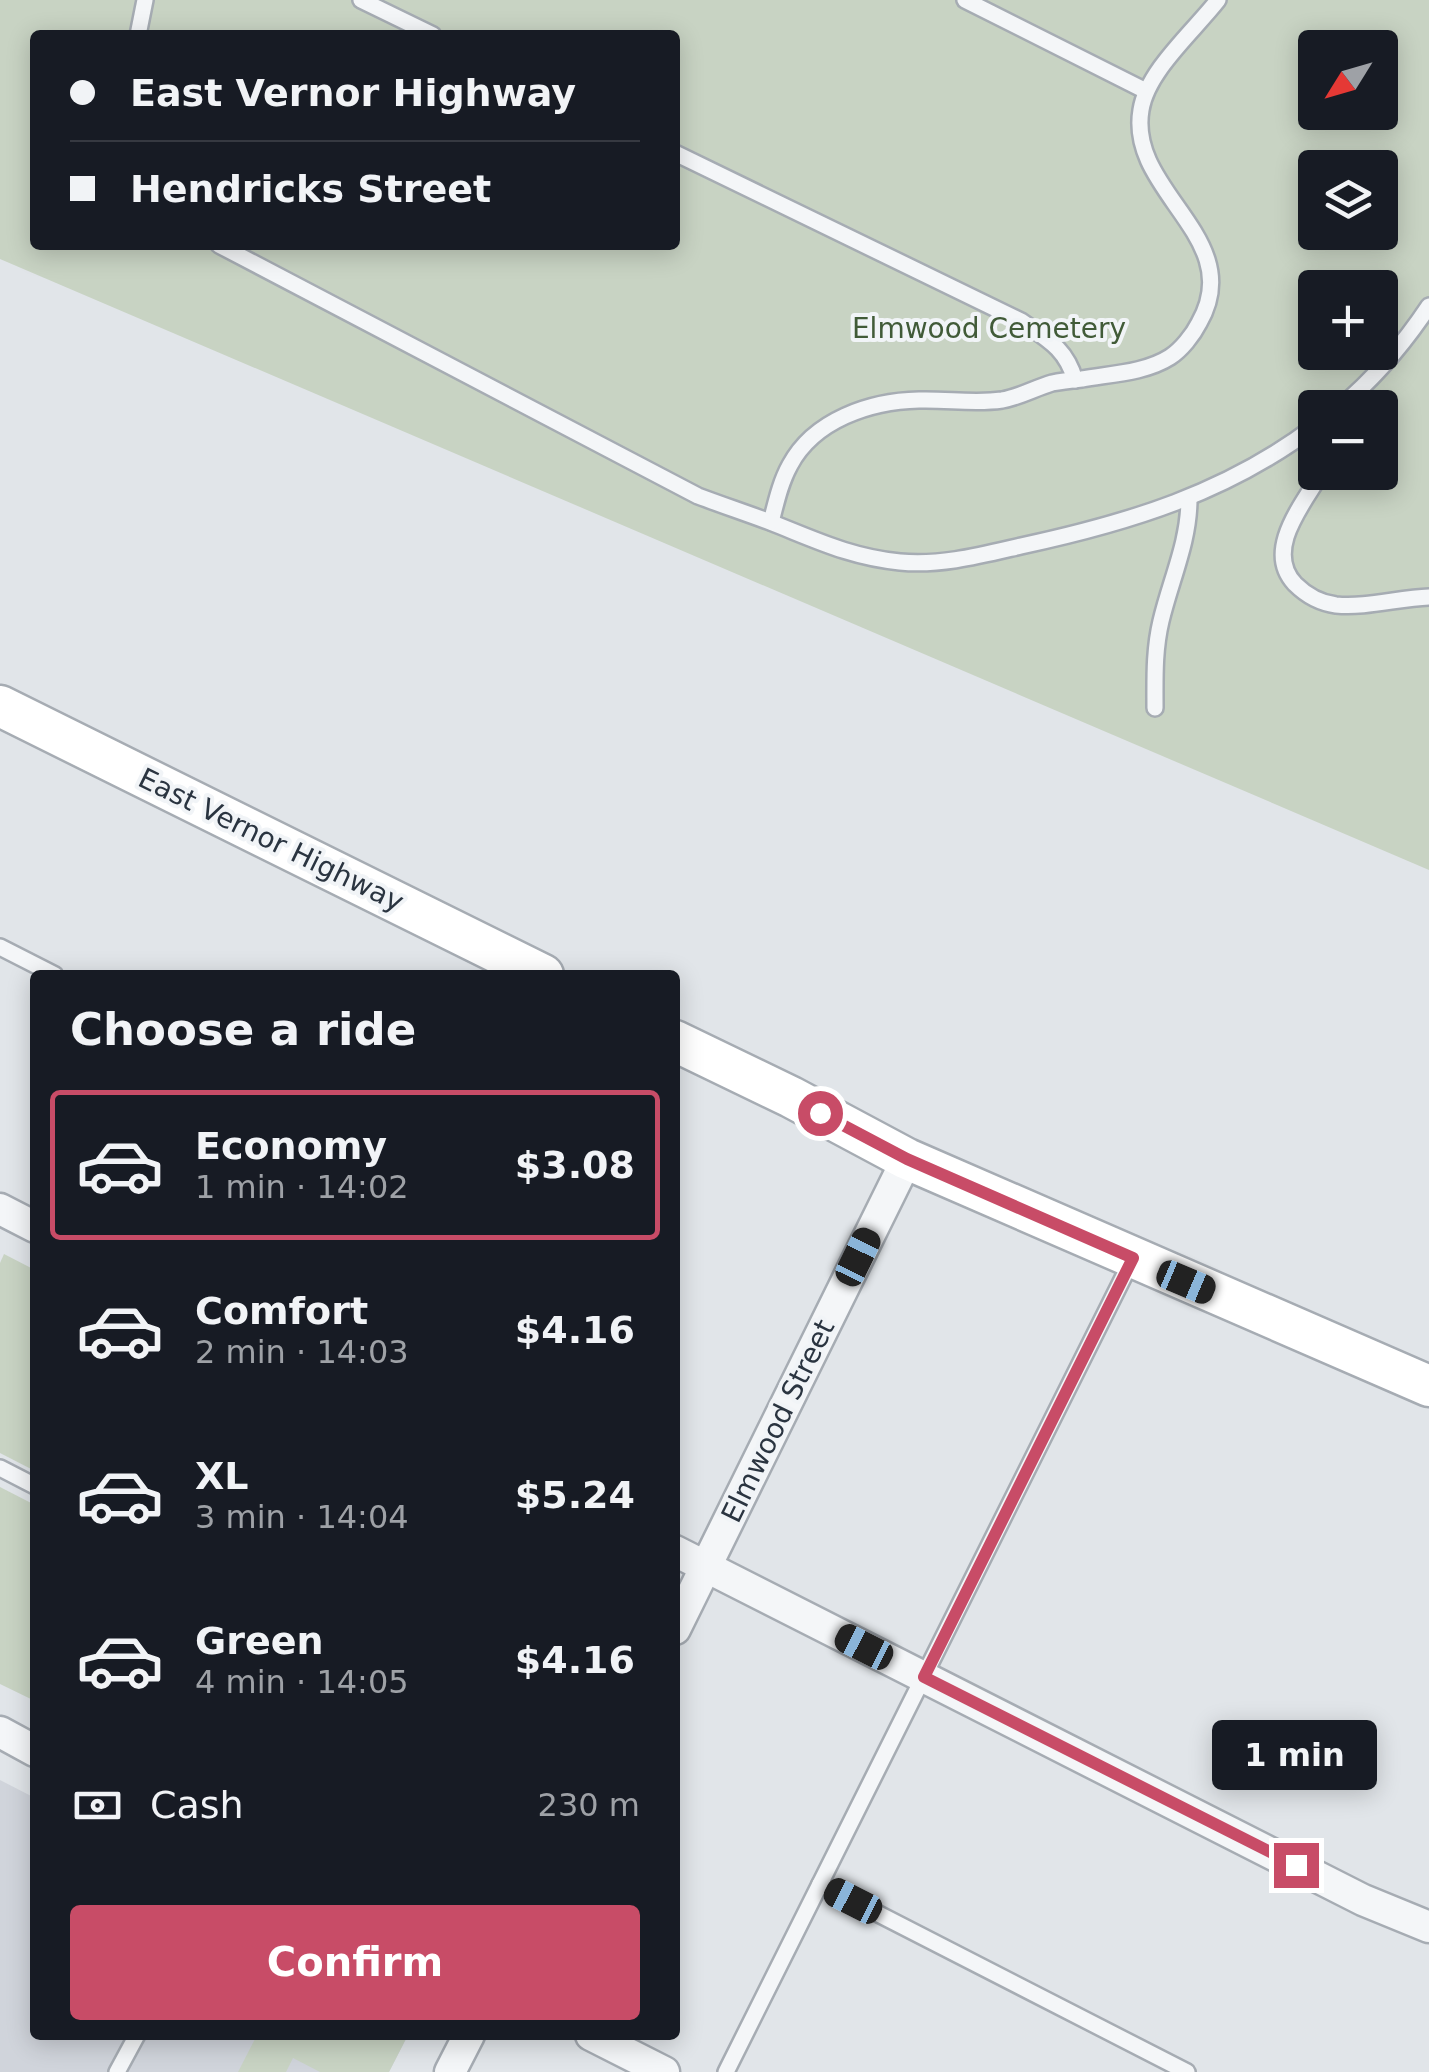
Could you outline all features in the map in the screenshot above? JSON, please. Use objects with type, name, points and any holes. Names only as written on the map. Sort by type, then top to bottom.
[{"type":"street","name":"East Vernor Highway","points":[[0,706],[533,970]]},
{"type":"street","points":[[680,1042],[907,1159],[1429,1386]]},
{"type":"street","name":"Elmwood Street","points":[[680,1619],[907,1159]]},
{"type":"street","points":[[0,1209],[30,1224]]},
{"type":"street","points":[[680,1555],[1364,1900],[1429,1927]]},
{"type":"street","points":[[0,1732],[30,1747]]},
{"type":"street","points":[[450,2072],[466,2040]]},
{"type":"street","points":[[601,2040],[664,2072]]},
{"type":"lane","points":[[139,30],[145,0]]},
{"type":"lane","points":[[360,0],[422,30]]},
{"type":"lane","points":[[965,0],[1146,91]]},
{"type":"lane","points":[[771,522],[791,463],[813,436],[845,416],[917,400],[1003,400],[1054,383],[1136,370],[1171,357],[1195,331],[1210,300],[1209,267],[1190,223],[1154,173],[1139,127],[1146,91],[1155,74],[1218,0]]},
{"type":"lane","points":[[680,155],[1020,321],[1055,345],[1070,362],[1075,380]]},
{"type":"lane","points":[[228,250],[698,496],[820,544],[876,558],[923,563],[1052,539],[1189,498],[1298,439]]},
{"type":"lane","points":[[1358,390],[1385,366],[1429,306]]},
{"type":"lane","points":[[1312,490],[1283,550],[1285,567],[1305,593],[1337,605],[1429,597]]},
{"type":"lane","points":[[1155,708],[1154,664],[1160,623],[1184,548],[1189,498]]},
{"type":"lane","points":[[0,947],[45,970]]},
{"type":"lane","points":[[726,2072],[1133,1258]]},
{"type":"lane","points":[[0,1468],[30,1483]]},
{"type":"lane","points":[[820,1884],[1187,2072]]},
{"type":"lane","points":[[118,2072],[134,2040]]},
{"type":"shaded area","points":[[0,1780],[30,1795],[30,2040],[405,2040],[389,2072],[0,2072]]},
{"type":"green space","name":"Elmwood Cemetery","points":[[0,0],[1429,0],[1429,870],[0,259]]},
{"type":"green space","points":[[4,1254],[30,1267],[30,1468],[0,1453],[0,1263]]},
{"type":"green space","points":[[0,1487],[30,1502],[30,1699],[0,1684]]},
{"type":"green space","points":[[254,2040],[405,2040],[389,2072],[320,2072],[293,2058],[286,2072],[238,2072]]},
{"type":"route","points":[[820,1113],[907,1159],[1133,1258],[924,1677],[1296,1865]]}]
